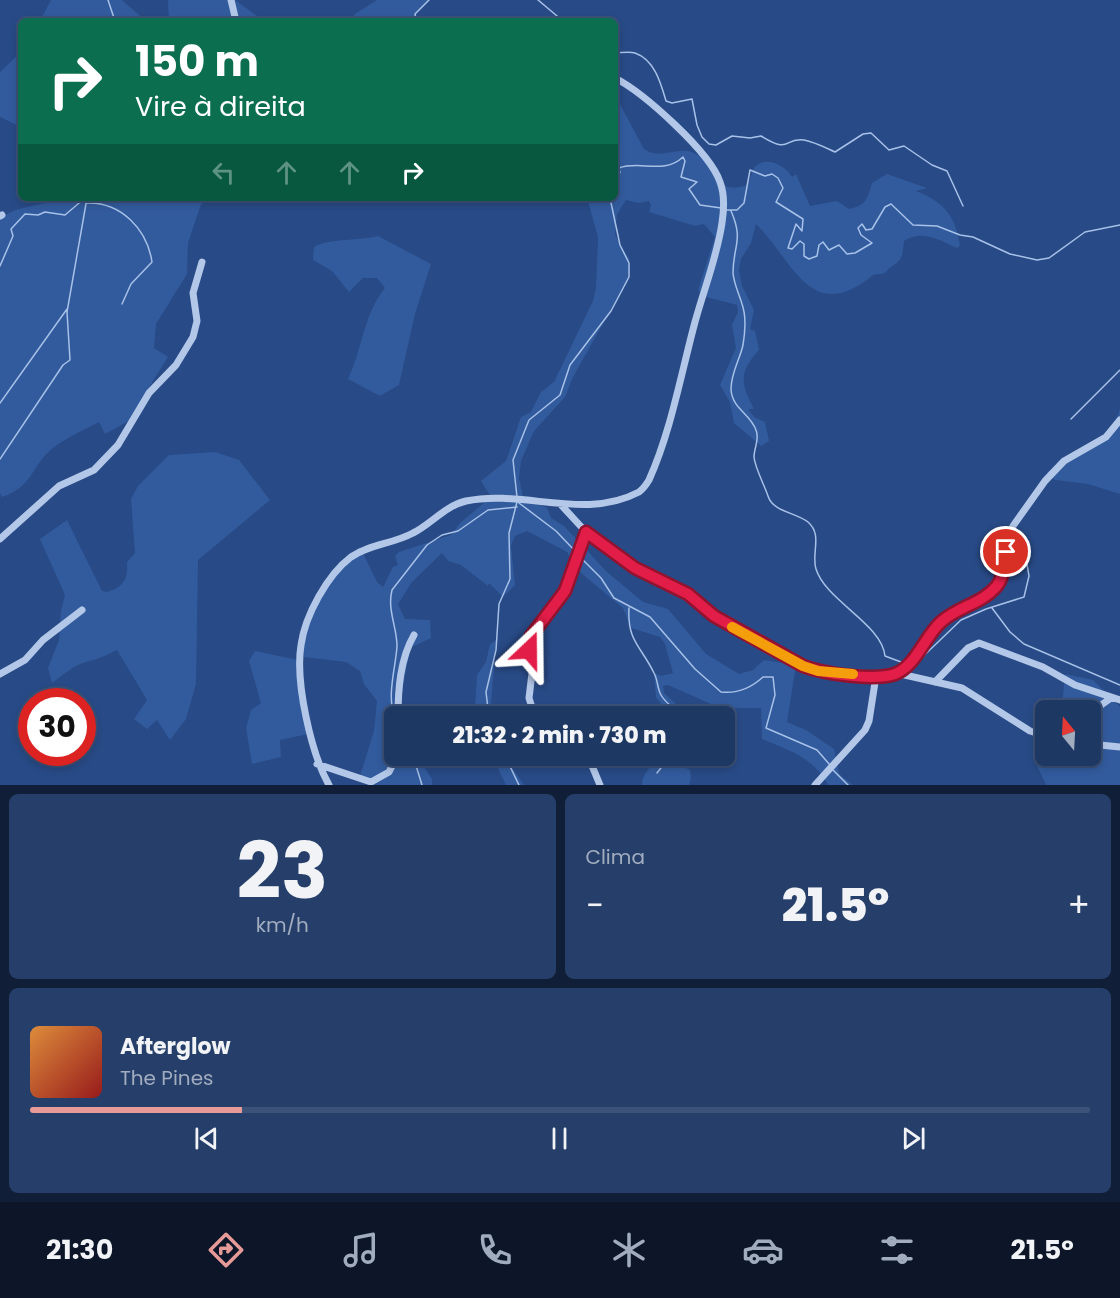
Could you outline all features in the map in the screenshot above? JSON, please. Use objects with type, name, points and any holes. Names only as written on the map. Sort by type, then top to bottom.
[{"type":"street","points":[[231,0],[235,18]]},
{"type":"street","points":[[329,785],[317,764],[311,740],[300,653],[303,633],[314,607],[331,579],[355,555],[374,545],[411,534],[458,504],[478,500],[517,500],[562,506],[617,500],[639,492],[648,481],[715,256],[723,209],[720,180],[710,163],[642,96],[618,80]]},
{"type":"street","points":[[0,539],[58,486],[94,470],[118,445],[149,393],[172,371],[193,337],[197,321],[193,293],[202,262]]},
{"type":"street","points":[[896,673],[907,666],[940,622],[987,595],[998,585],[1002,577],[1013,526],[1045,481],[1064,461],[1106,437],[1120,420]]},
{"type":"street","points":[[562,506],[586,532],[635,568],[688,594],[714,616],[803,666],[818,671],[876,676],[896,673],[935,682],[973,693],[1035,732]]},
{"type":"street","points":[[532,706],[529,698],[533,665],[528,642],[565,591],[586,532]]},
{"type":"street","points":[[0,674],[25,660],[43,640],[82,610]]},
{"type":"street","points":[[399,706],[401,689],[399,674],[414,635]]},
{"type":"street","points":[[935,682],[968,648],[979,644],[1043,667],[1075,685],[1120,700]]},
{"type":"street","points":[[815,785],[865,730],[869,721],[876,676]]},
{"type":"street","points":[[1101,705],[1111,698]]},
{"type":"street","points":[[1101,745],[1120,747]]},
{"type":"street","points":[[317,764],[371,782],[389,772],[392,766]]},
{"type":"street","points":[[592,766],[600,785]]},
{"type":"shaded area","points":[[51,0],[122,0],[143,18],[42,18]]},
{"type":"shaded area","points":[[168,0],[235,0],[260,18],[169,18]]},
{"type":"shaded area","points":[[377,0],[430,0],[416,13],[417,18],[352,18]]},
{"type":"shaded area","points":[[18,55],[18,126],[0,117],[0,72]]},
{"type":"shaded area","points":[[618,101],[644,149],[657,154],[681,151],[694,153],[708,164],[716,178],[727,187],[747,185],[755,167],[770,162],[781,166],[792,177],[796,174],[810,206],[837,201],[849,209],[863,203],[872,183],[887,174],[927,188],[916,191],[941,205],[952,218],[960,246],[957,248],[930,237],[911,238],[904,241],[900,259],[885,273],[874,275],[851,290],[833,294],[818,291],[805,282],[756,224],[751,243],[741,259],[739,270],[742,286],[754,310],[750,329],[755,331],[759,350],[745,371],[744,384],[754,409],[748,409],[754,417],[765,422],[769,441],[761,446],[734,423],[730,402],[720,385],[736,348],[732,325],[738,312],[737,305],[706,297],[698,290],[715,237],[704,224],[695,226],[649,212],[651,205],[649,201],[638,203],[626,200],[617,214],[615,235],[629,259],[628,279],[573,377],[565,397],[534,431],[521,461],[519,478],[523,497],[547,508],[551,518],[564,526],[607,572],[643,602],[668,609],[706,654],[739,674],[753,670],[764,660],[796,665],[787,722],[806,730],[834,749],[839,774],[853,785],[828,785],[808,761],[762,739],[761,708],[715,706],[668,685],[663,686],[664,693],[678,706],[663,706],[656,697],[654,673],[661,676],[673,673],[665,644],[660,637],[631,628],[623,608],[581,573],[567,552],[527,531],[515,536],[511,546],[515,585],[503,597],[489,583],[488,586],[461,565],[448,561],[442,553],[412,582],[398,604],[405,619],[430,620],[431,638],[410,648],[401,706],[384,706],[384,766],[424,766],[432,779],[432,785],[369,785],[360,776],[374,731],[377,701],[364,684],[360,671],[346,662],[304,657],[305,630],[319,597],[339,567],[360,547],[377,582],[383,587],[393,567],[398,565],[395,556],[399,552],[451,535],[460,523],[491,497],[481,481],[506,461],[521,417],[531,412],[541,392],[554,382],[593,301],[596,288],[598,237],[588,201],[618,201]]},
{"type":"shaded area","points":[[51,201],[204,201],[188,243],[187,274],[156,324],[154,348],[168,357],[148,389],[136,417],[105,434],[99,422],[64,441],[46,455],[20,488],[2,497],[0,493],[0,219],[21,208]]},
{"type":"shaded area","points":[[378,236],[431,264],[415,314],[399,385],[380,396],[348,379],[372,309],[385,288],[377,278],[363,278],[349,292],[332,271],[313,260],[314,247],[320,244]]},
{"type":"shaded area","points":[[1120,409],[1120,494],[1088,484],[1055,480],[1047,472],[1100,440],[1115,421]]},
{"type":"shaded area","points":[[215,452],[239,460],[270,500],[198,560],[196,684],[186,719],[170,740],[157,720],[147,729],[134,719],[147,700],[117,650],[82,663],[52,683],[48,668],[59,640],[61,610],[65,595],[40,539],[67,520],[102,591],[113,590],[124,582],[127,562],[135,553],[131,499],[138,486],[169,455]]},
{"type":"shaded area","points":[[496,640],[491,706],[475,706],[477,675],[486,662],[490,644]]},
{"type":"shaded area","points":[[255,651],[298,660],[313,733],[280,740],[281,757],[252,764],[246,728],[251,710],[261,703],[249,661]]},
{"type":"shaded area","points":[[1065,674],[1093,680],[1120,707],[1120,785],[1046,785],[1037,766],[1101,766],[1101,700],[1061,700]]},
{"type":"shaded area","points":[[497,766],[511,766],[524,785],[506,785]]},
{"type":"shaded area","points":[[650,766],[682,766],[690,770],[691,778],[689,785],[642,785],[645,773]]},
{"type":"waterway","points":[[108,0],[114,18]]},
{"type":"waterway","points":[[416,18],[415,14],[429,0]]},
{"type":"waterway","points":[[538,0],[559,18]]},
{"type":"waterway","points":[[618,53],[635,53],[648,61],[656,73],[666,101],[672,103],[692,99],[697,125],[702,137],[709,144],[716,145],[732,136],[750,138],[761,136],[783,145],[804,140],[835,152],[863,134],[871,133],[889,150],[904,146],[932,165],[947,171],[963,206]]},
{"type":"waterway","points":[[619,168],[635,165],[668,165],[683,157],[685,161],[681,177],[697,182],[689,189],[700,205],[721,208]]},
{"type":"waterway","points":[[618,168],[620,172],[618,177]]},
{"type":"waterway","points":[[726,210],[737,210],[744,203],[750,170],[765,176],[772,174],[778,178],[783,188],[776,202],[803,219],[802,231],[796,224],[788,248],[792,249],[800,241],[804,244],[804,256],[809,259],[817,256],[819,245],[823,242],[829,250],[839,245],[847,254],[855,253],[872,243],[861,235],[858,228],[862,224],[866,230],[872,229],[885,207],[891,204],[913,225],[937,226],[960,235],[973,237],[1010,254],[1037,260],[1049,258],[1085,232],[1120,225]]},
{"type":"waterway","points":[[0,266],[13,236],[11,229],[25,214],[38,215],[45,212],[65,215],[81,201]]},
{"type":"waterway","points":[[0,459],[63,365],[70,360],[67,312],[86,201]]},
{"type":"waterway","points":[[517,497],[513,460],[529,420],[560,395],[570,365],[611,311],[629,277],[629,263],[620,245],[611,201]]},
{"type":"waterway","points":[[87,203],[111,207],[121,213],[138,229],[149,250],[152,262],[131,284],[122,304]]},
{"type":"waterway","points":[[731,211],[737,229],[733,273],[745,324],[743,345],[732,377],[731,389],[734,401],[750,419],[756,430],[754,457],[758,471],[771,501],[808,522],[812,527],[816,538],[816,569],[822,581],[874,633],[882,644],[885,656],[901,662]]},
{"type":"waterway","points":[[0,403],[67,309]]},
{"type":"waterway","points":[[1071,419],[1120,370]]},
{"type":"waterway","points":[[488,706],[486,692],[496,650],[499,604],[510,579],[509,533],[517,502]]},
{"type":"waterway","points":[[519,503],[556,531],[576,552]]},
{"type":"waterway","points":[[392,706],[391,691],[397,646],[391,611],[392,590],[427,545],[442,535],[458,531],[488,510],[517,507]]},
{"type":"waterway","points":[[912,667],[961,620],[1024,597],[1029,576],[1022,535]]},
{"type":"waterway","points":[[581,558],[601,578],[614,598],[650,617],[695,669],[721,692],[739,691],[763,677],[773,677],[775,695],[766,728],[817,750],[830,765]]},
{"type":"waterway","points":[[629,608],[630,628],[633,636],[655,676],[661,695],[670,706]]},
{"type":"waterway","points":[[992,608],[1010,632],[1024,644],[1120,685]]},
{"type":"waterway","points":[[416,766],[422,785]]},
{"type":"waterway","points":[[510,766],[519,785]]},
{"type":"waterway","points":[[657,773],[662,766]]},
{"type":"waterway","points":[[832,769],[848,785]]},
{"type":"slow traffic","points":[[732,627],[803,666],[818,671],[853,674]]},
{"type":"route","points":[[529,650],[528,642],[531,636],[565,591],[578,559],[579,546],[586,532],[635,568],[688,594],[714,616],[792,661],[818,671],[872,676],[890,675],[902,670],[940,622],[993,590],[1002,577],[1006,552]]}]
